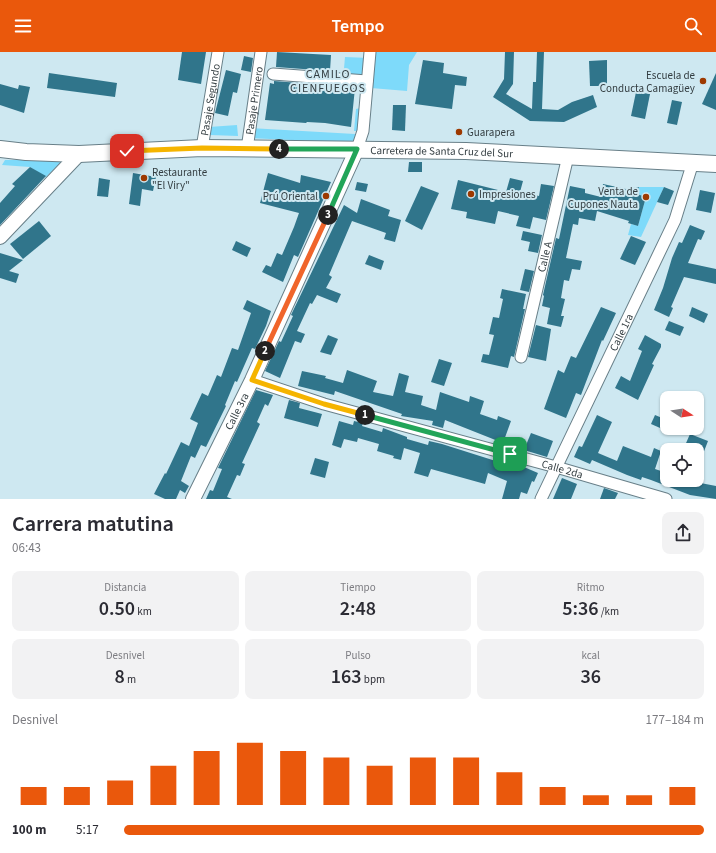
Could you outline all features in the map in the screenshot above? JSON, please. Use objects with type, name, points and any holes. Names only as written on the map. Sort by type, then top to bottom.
[{"type":"main road","name":"Carretera de Santa Cruz del Sur","points":[[0,149],[26,152],[79,154],[202,148],[466,151],[716,164]]},
{"type":"street","name":"Pasaje Segundo","points":[[202,148],[218,52]]},
{"type":"street","name":"Pasaje Primero","points":[[246,149],[261,52]]},
{"type":"street","name":"Calle 3ra","points":[[193,499],[252,380],[357,149],[363,131],[370,52]]},
{"type":"street","points":[[273,74],[367,82]]},
{"type":"street","points":[[0,237],[79,154]]},
{"type":"street","name":"Calle A","points":[[522,357],[568,156]]},
{"type":"street","name":"Calle 1ra","points":[[542,499],[675,220],[693,162]]},
{"type":"street","name":"Calle 2da","points":[[252,380],[324,404],[556,467],[653,497],[666,499]]},
{"type":"shaded area","points":[[374,52],[417,52],[409,65],[407,91],[371,88]]},
{"type":"shaded area","points":[[345,57],[369,58],[367,81],[343,80]]},
{"type":"shaded area","points":[[365,107],[363,131],[354,131],[356,109]]},
{"type":"shaded area","points":[[237,125],[238,136],[210,135],[209,127]]},
{"type":"shaded area","points":[[251,128],[355,134],[355,143],[249,138]]},
{"type":"shaded area","points":[[5,160],[63,160],[46,177],[30,167],[2,165]]},
{"type":"shaded area","points":[[639,187],[664,187],[641,237],[628,235],[631,224],[638,226],[646,197],[637,194]]},
{"type":"building","points":[[182,52],[206,52],[201,84],[178,80]]},
{"type":"building","points":[[277,52],[331,55],[330,71],[276,67]]},
{"type":"building","points":[[505,52],[514,52],[513,84],[506,94],[532,109],[533,82],[536,82],[537,52],[544,52],[542,109],[558,110],[572,102],[593,95],[597,107],[564,122],[530,121],[493,97],[504,79]]},
{"type":"building","points":[[244,56],[253,58],[251,72],[241,70]]},
{"type":"building","points":[[423,60],[444,63],[443,73],[467,77],[466,86],[455,85],[452,109],[415,104]]},
{"type":"building","points":[[607,60],[607,86],[590,86],[589,61]]},
{"type":"building","points":[[226,70],[241,74],[237,93],[233,92],[228,116],[215,113]]},
{"type":"building","points":[[49,73],[117,83],[115,97],[47,88]]},
{"type":"building","points":[[716,73],[716,110],[702,104]]},
{"type":"building","points":[[274,81],[312,84],[312,87],[355,88],[351,127],[325,123],[265,120],[270,83],[274,84]]},
{"type":"building","points":[[0,84],[18,89],[19,85],[30,87],[24,113],[0,105]]},
{"type":"building","points":[[636,92],[650,94],[645,119],[631,116]]},
{"type":"building","points":[[672,100],[682,102],[677,125],[667,123]]},
{"type":"building","points":[[393,105],[406,105],[405,131],[392,130]]},
{"type":"building","points":[[409,162],[422,162],[422,172],[408,172]]},
{"type":"building","points":[[30,167],[46,176],[0,225],[0,203],[15,186],[12,184]]},
{"type":"building","points":[[133,173],[156,177],[153,191],[142,189],[140,206],[129,204]]},
{"type":"building","points":[[268,173],[300,183],[301,175],[331,182],[298,257],[294,255],[283,282],[262,272],[266,265],[271,267],[277,253],[282,255],[299,213],[260,203]]},
{"type":"building","points":[[99,178],[110,180],[108,197],[97,196]]},
{"type":"building","points":[[510,178],[523,181],[520,192],[539,196],[541,184],[554,186],[546,220],[533,217],[530,229],[516,226],[519,216],[498,211],[495,224],[466,218],[467,212],[451,209],[458,180],[506,192]]},
{"type":"building","points":[[357,182],[368,184],[366,192],[355,190]]},
{"type":"building","points":[[603,184],[626,189],[639,187],[637,194],[646,197],[638,226],[628,223],[629,221],[597,211],[595,221],[579,218],[578,225],[573,224],[566,258],[582,261],[580,270],[572,269],[569,281],[564,280],[561,298],[565,299],[561,316],[564,316],[561,327],[547,324],[550,308],[542,306],[543,295],[556,238],[559,239],[570,186],[585,189],[585,193],[601,197]]},
{"type":"building","points":[[421,186],[439,193],[422,230],[405,221]]},
{"type":"building","points":[[664,187],[674,191],[668,205],[657,202]]},
{"type":"building","points":[[700,190],[715,193],[711,213],[696,210]]},
{"type":"building","points":[[361,199],[390,210],[388,216],[401,220],[395,242],[384,239],[386,233],[352,221],[329,275],[332,277],[326,288],[341,294],[337,303],[317,295],[312,304],[310,303],[297,331],[305,334],[301,343],[295,341],[280,378],[265,371],[279,341],[281,342],[293,316],[291,315],[344,205],[357,213]]},
{"type":"building","points":[[39,221],[51,236],[23,259],[10,244]]},
{"type":"building","points":[[690,225],[705,231],[701,240],[698,239],[688,263],[716,269],[716,284],[684,277],[671,307],[673,308],[669,317],[654,310],[663,288],[672,258],[679,242],[682,243]]},
{"type":"building","points":[[523,231],[542,235],[538,253],[528,251],[530,242],[521,240]]},
{"type":"building","points":[[631,236],[646,242],[635,265],[620,259]]},
{"type":"building","points":[[236,241],[251,248],[247,257],[232,250]]},
{"type":"building","points":[[0,253],[23,260],[9,271],[19,274],[16,283],[0,278]]},
{"type":"building","points":[[369,255],[384,261],[381,270],[365,264]]},
{"type":"building","points":[[525,269],[534,271],[529,292],[520,290]]},
{"type":"building","points":[[502,289],[526,294],[523,309],[525,309],[514,357],[511,356],[508,368],[481,362],[483,354],[489,355],[494,335],[489,334],[493,317],[499,318],[503,299],[500,298]]},
{"type":"building","points":[[247,300],[271,311],[266,326],[255,349],[252,348],[237,382],[235,381],[225,405],[226,406],[206,447],[201,445],[195,458],[191,456],[181,481],[189,486],[185,493],[180,490],[176,499],[165,499],[154,494],[165,473],[166,474],[181,442],[189,446],[198,423],[190,419],[202,393],[208,396],[217,375],[221,377],[232,348],[238,350],[251,313],[243,309]]},
{"type":"building","points":[[601,307],[616,313],[603,341],[602,340],[581,395],[576,393],[566,418],[544,409],[558,370],[564,373],[571,356],[576,358]]},
{"type":"building","points":[[692,307],[708,314],[704,323],[689,316]]},
{"type":"building","points":[[669,321],[684,327],[680,336],[665,330]]},
{"type":"building","points":[[536,325],[551,329],[546,361],[528,357]]},
{"type":"building","points":[[328,335],[338,339],[331,355],[320,352]]},
{"type":"building","points":[[645,335],[661,344],[661,347],[652,364],[654,365],[638,400],[615,388],[621,376],[630,381],[642,351],[638,349]]},
{"type":"building","points":[[439,359],[452,363],[444,386],[431,382]]},
{"type":"building","points":[[347,370],[377,381],[373,392],[393,396],[399,373],[409,376],[405,392],[423,396],[421,405],[436,410],[440,392],[469,402],[470,396],[484,401],[480,414],[497,420],[498,416],[511,421],[503,443],[445,420],[443,428],[432,425],[433,421],[401,416],[402,414],[335,391],[334,395],[298,386],[302,371],[326,376],[325,378],[343,383]]},
{"type":"building","points":[[256,390],[273,395],[268,406],[265,404],[257,422],[260,424],[242,463],[245,464],[240,476],[237,475],[227,497],[232,499],[206,499],[210,490],[213,491],[222,469],[218,468]]},
{"type":"building","points":[[289,400],[300,403],[299,408],[322,414],[318,427],[284,418]]},
{"type":"building","points":[[597,415],[612,422],[598,453],[617,461],[623,446],[651,457],[654,448],[660,451],[655,469],[660,471],[660,483],[642,477],[641,480],[592,460],[590,464],[574,457],[579,446],[582,447]]},
{"type":"building","points":[[655,415],[660,417],[660,428],[651,424]]},
{"type":"building","points":[[339,421],[353,425],[354,421],[363,423],[362,426],[382,432],[383,428],[407,437],[407,439],[428,445],[429,441],[442,444],[502,463],[503,460],[517,464],[538,473],[534,482],[532,481],[527,494],[521,492],[519,499],[502,499],[507,481],[488,473],[485,484],[431,469],[428,477],[414,473],[420,453],[404,448],[401,460],[393,458],[394,456],[377,451],[379,444],[358,438],[357,442],[344,439],[341,448],[332,445]]},
{"type":"building","points":[[531,433],[553,441],[547,457],[524,450]]},
{"type":"building","points":[[690,435],[708,441],[704,451],[704,443],[686,443]]},
{"type":"building","points":[[315,458],[329,462],[325,478],[310,474]]},
{"type":"building","points":[[562,478],[577,484],[571,499],[553,499]]},
{"type":"building","points":[[704,484],[716,486],[716,499],[690,495],[669,487],[704,487]]},
{"type":"building","points":[[604,488],[618,493],[615,499],[600,499]]},
{"type":"place","name":"Escuela de Conducta Camagüey","points":[[703,81]]},
{"type":"place","name":"Guarapera","points":[[459,132]]},
{"type":"place","name":"Restaurante \"El Viry\"","points":[[144,178]]},
{"type":"place","name":"Impresiones","points":[[471,194]]},
{"type":"place","name":"Prú Oriental","points":[[326,196]]},
{"type":"place","name":"Venta de Cupones Nauta","points":[[646,197]]},
{"type":"district","name":"CAMILO CIENFUEGOS","points":[[328,81]]},
{"type":"route","points":[[127,151],[202,148],[357,149],[252,380],[324,404],[510,454]]}]
